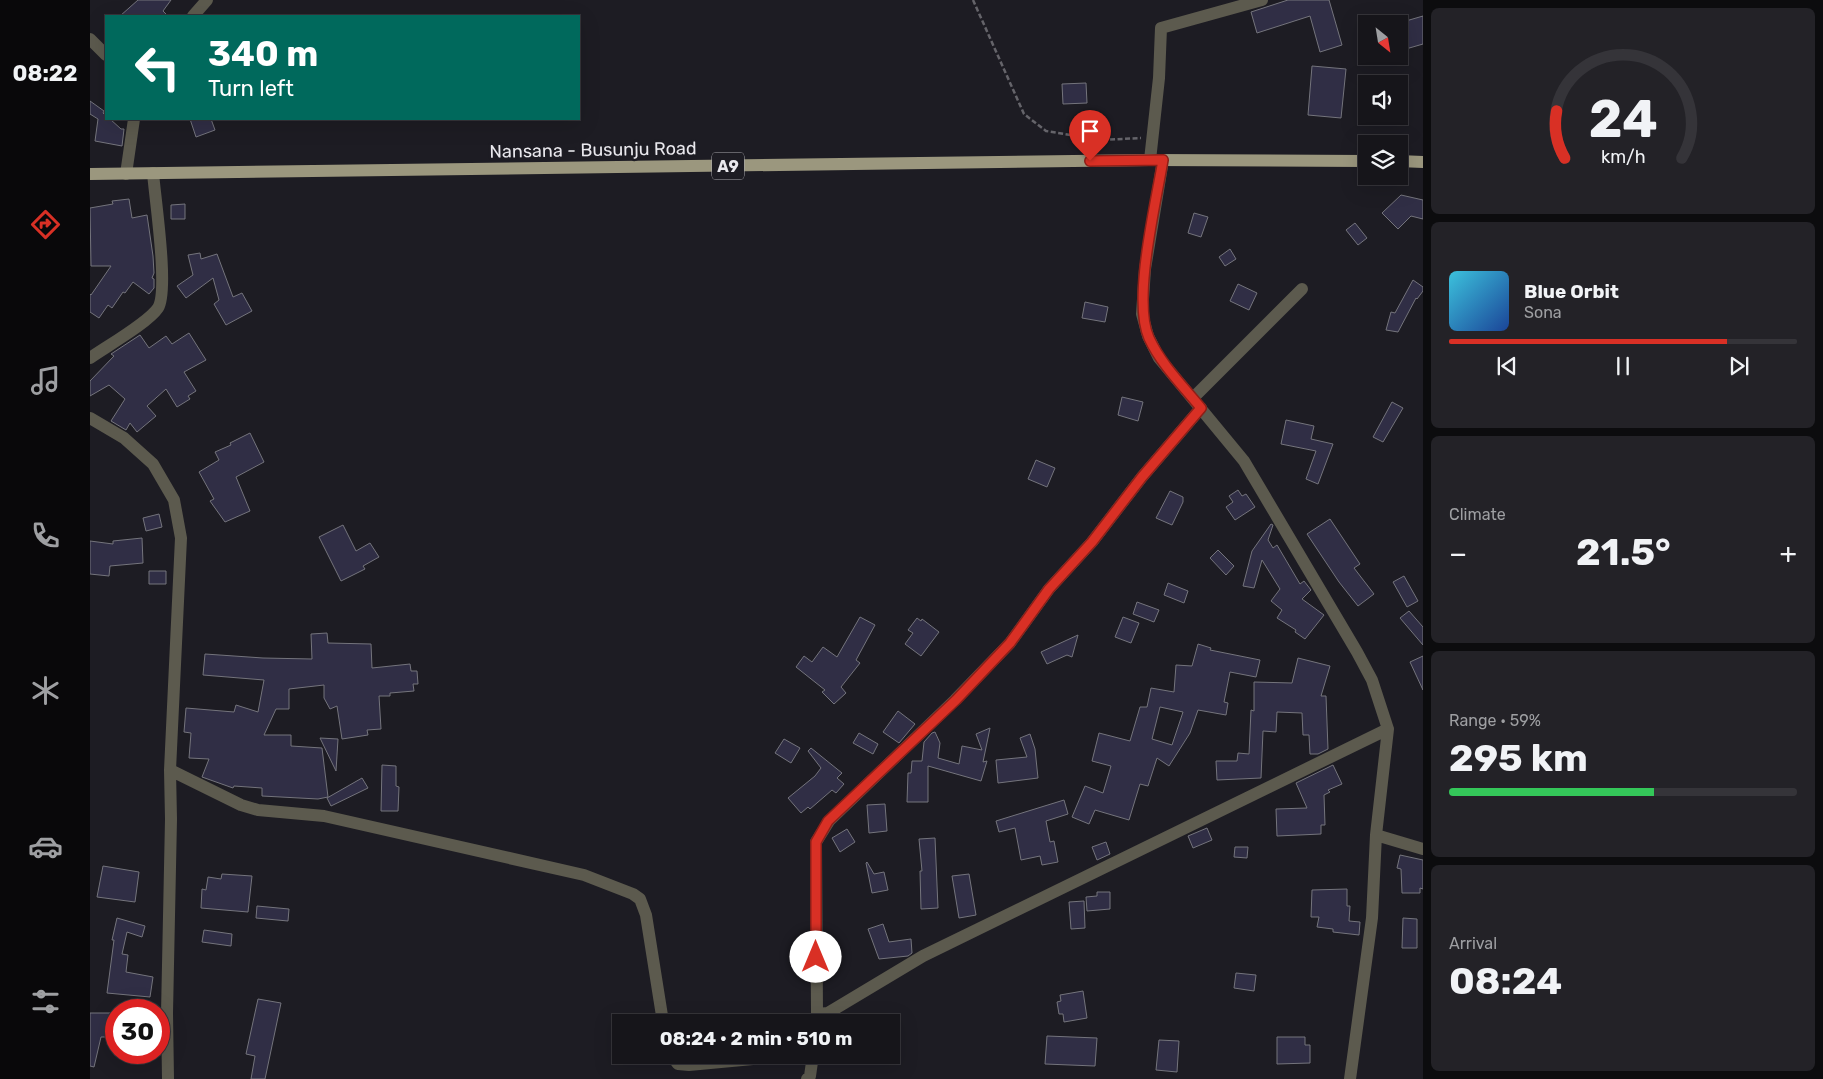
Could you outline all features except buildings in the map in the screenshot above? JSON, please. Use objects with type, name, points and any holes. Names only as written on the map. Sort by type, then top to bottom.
[{"type":"main road","name":"Nansana - Busunju Road","points":[[90,174],[1150,160],[1358,161]]},
{"type":"main road","points":[[1408,161],[1423,162]]},
{"type":"street","points":[[195,15],[207,0]]},
{"type":"street","points":[[1150,160],[1159,78],[1161,28],[1262,0]]},
{"type":"street","points":[[90,39],[105,54]]},
{"type":"street","points":[[126,174],[134,120]]},
{"type":"street","points":[[1163,160],[1145,269],[1142,314],[1148,336],[1159,358],[1244,461],[1357,652],[1372,680],[1388,729],[1376,835],[1372,918],[1352,1078]]},
{"type":"street","points":[[90,358],[151,316],[159,306],[162,267],[153,173]]},
{"type":"street","points":[[816,1014],[816,842],[828,821],[956,700],[1010,643],[1049,589],[1092,542],[1197,403],[1302,289]]},
{"type":"street","points":[[90,418],[124,438],[153,464],[174,500],[181,538],[170,770],[168,1079]]},
{"type":"street","points":[[826,1014],[923,956],[1388,729]]},
{"type":"street","points":[[170,770],[242,805],[258,810],[324,816],[584,875],[633,894],[640,899],[646,915],[662,1014]]},
{"type":"street","points":[[1376,835],[1423,849]]},
{"type":"street","points":[[678,1064],[700,1064]]},
{"type":"street","points":[[807,1079],[810,1076],[812,1064]]},
{"type":"path","points":[[973,0],[1024,114],[1046,131],[1101,140],[1152,138]]},
{"type":"route","points":[[816,957],[816,842],[828,821],[956,700],[1010,643],[1049,589],[1092,542],[1142,477],[1201,408],[1159,358],[1148,336],[1142,314],[1145,269],[1163,160],[1090,161]]}]
